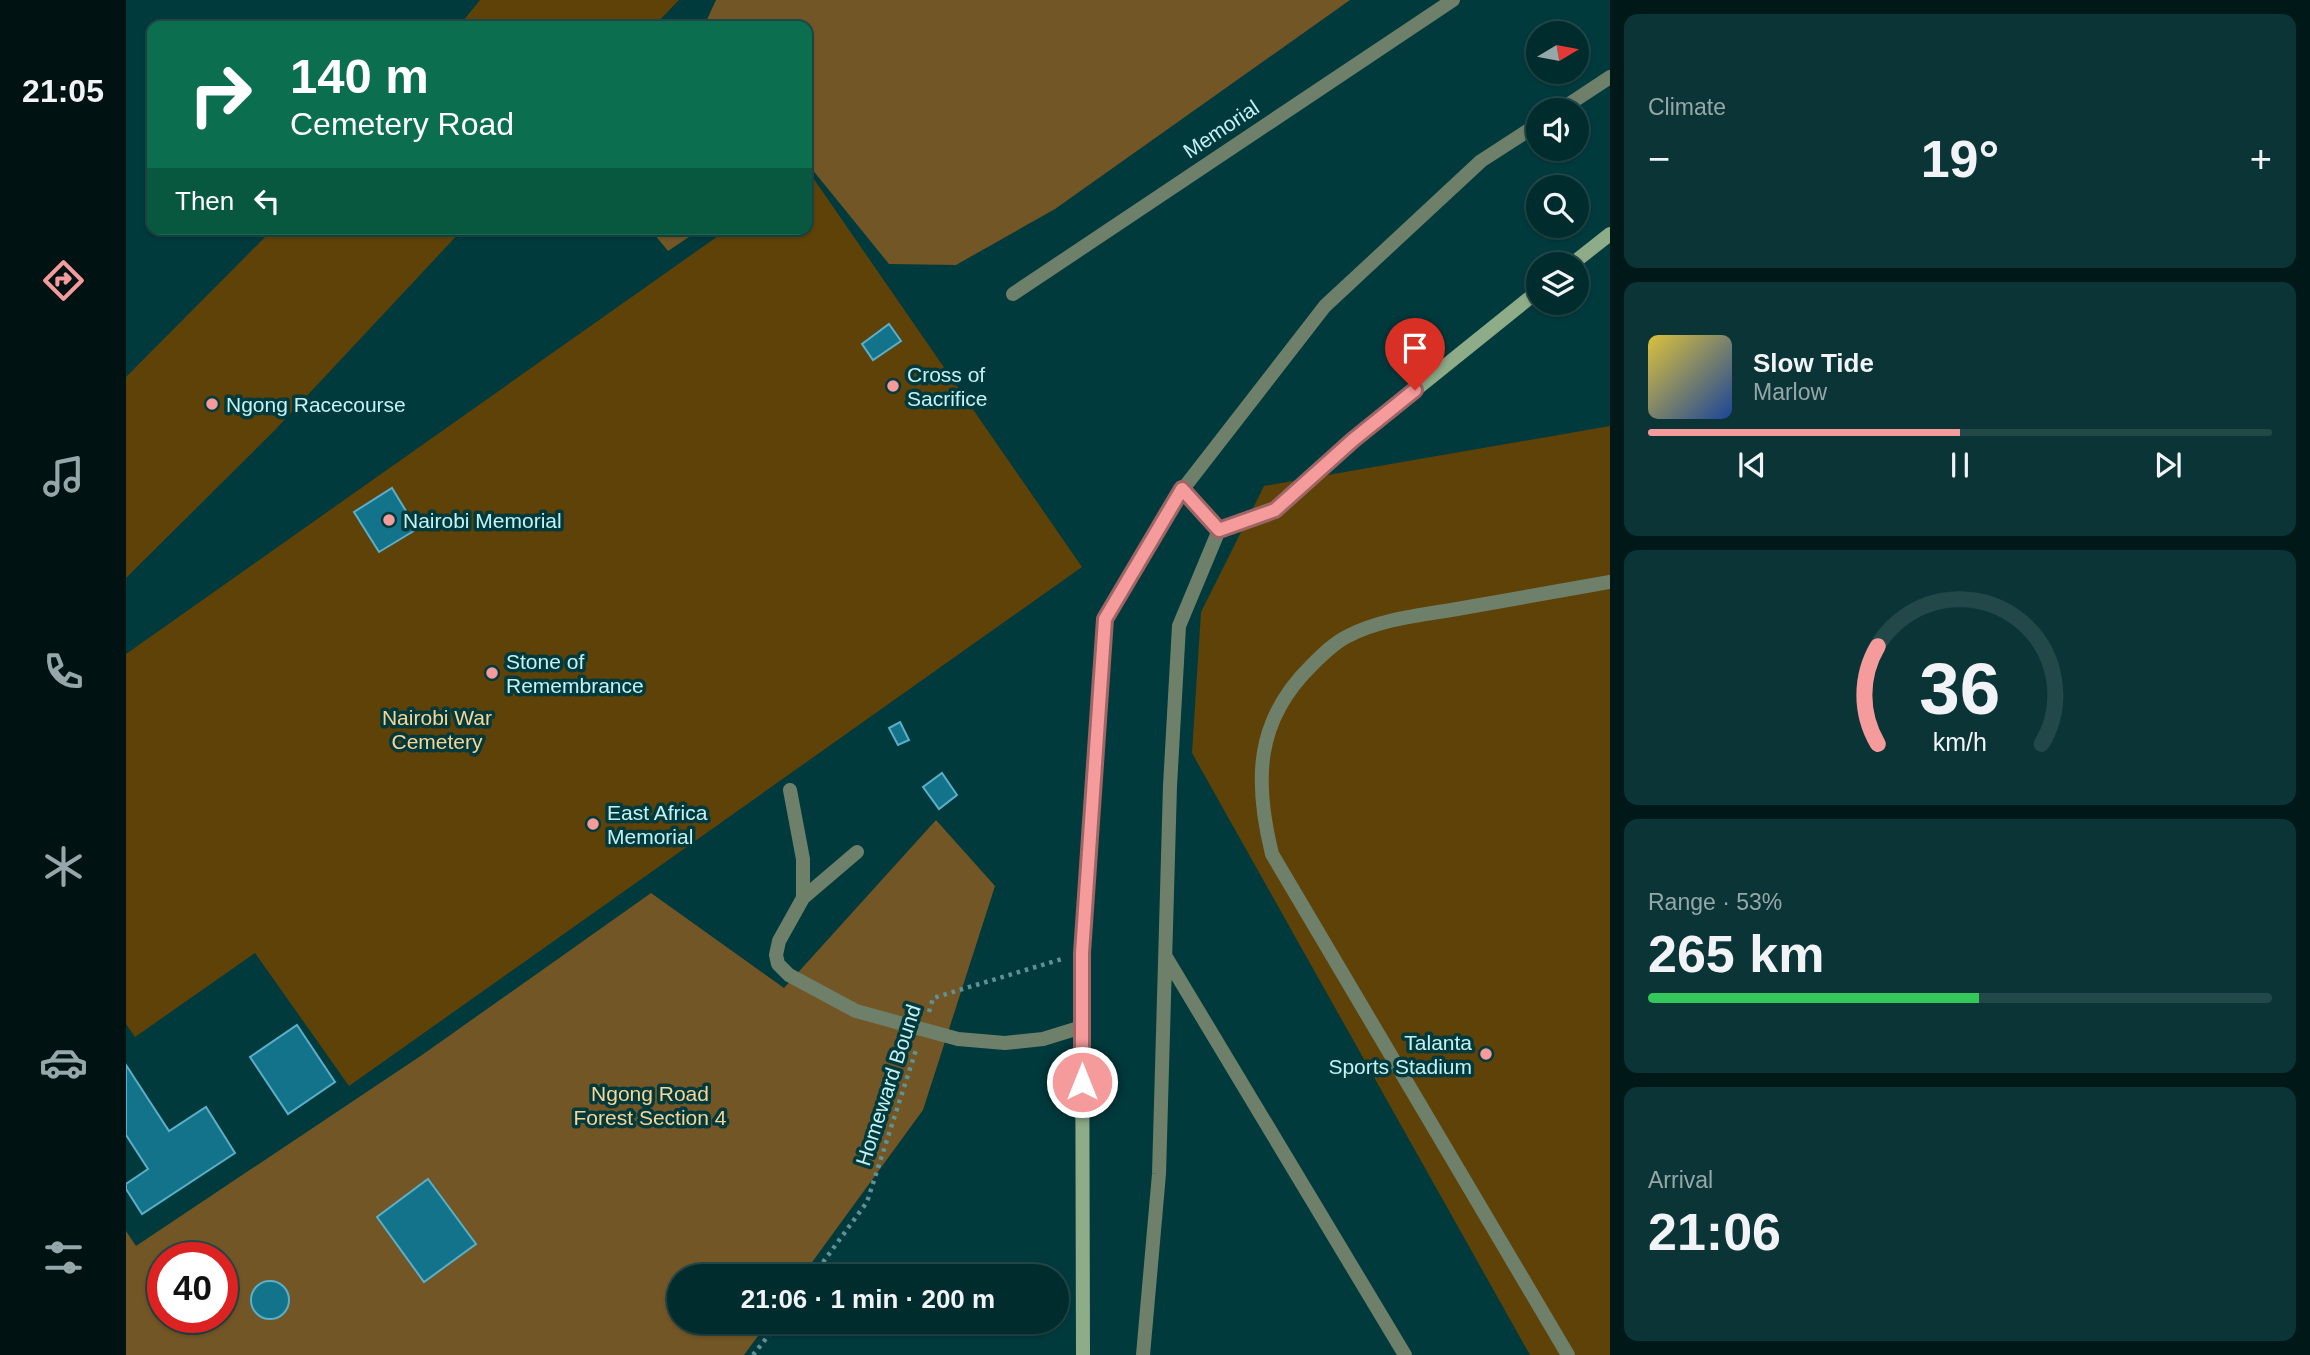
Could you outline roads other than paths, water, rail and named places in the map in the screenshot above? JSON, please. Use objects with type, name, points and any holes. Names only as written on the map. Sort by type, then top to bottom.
[{"type":"street","points":[[1587,252],[1610,234]]},
{"type":"street","points":[[1083,1355],[1082,953],[1105,619],[1182,489],[1219,530],[1275,510],[1353,440],[1526,301]]},
{"type":"lane","name":"Memorial","points":[[1013,294],[1453,0]]},
{"type":"lane","points":[[1578,98],[1610,77]]},
{"type":"lane","points":[[1182,489],[1325,306],[1482,162],[1526,132]]},
{"type":"lane","points":[[1143,1355],[1158,1174],[1170,786],[1179,626],[1219,530]]},
{"type":"lane","points":[[1568,1355],[1272,854],[1263,818],[1261,780],[1264,744],[1273,716],[1296,681],[1347,636],[1378,624],[1416,616],[1610,582]]},
{"type":"lane","points":[[790,790],[803,859],[803,898]]},
{"type":"lane","points":[[857,852],[803,898],[779,941],[776,955],[778,964],[789,975],[856,1011],[958,1039],[1005,1044],[1044,1039],[1082,1027]]},
{"type":"lane","points":[[1165,956],[1405,1355]]},
{"type":"place","name":"Cross of Sacrifice","points":[[893,386]]},
{"type":"place","name":"Ngong Racecourse","points":[[212,404]]},
{"type":"place","name":"Nairobi Memorial","points":[[389,520]]},
{"type":"place","name":"Stone of Remembrance","points":[[492,673]]},
{"type":"place","name":"East Africa Memorial","points":[[593,824]]},
{"type":"place","name":"Talanta Sports Stadium","points":[[1486,1054]]},
{"type":"park label","name":"Nairobi War Cemetery","points":[[437,729]]},
{"type":"park label","name":"Ngong Road Forest Section 4","points":[[650,1105]]}]
